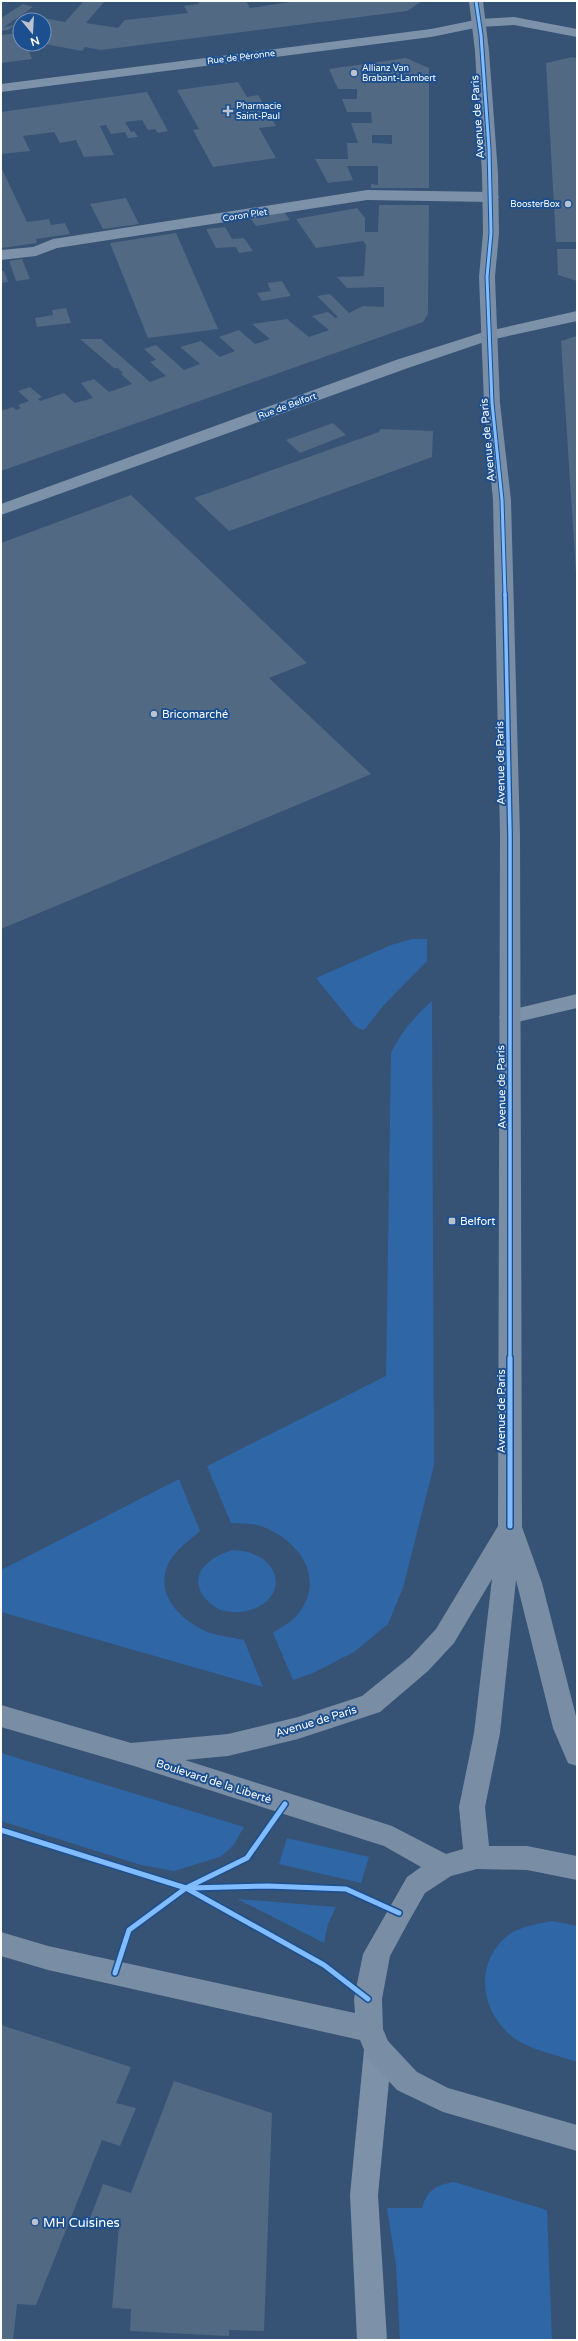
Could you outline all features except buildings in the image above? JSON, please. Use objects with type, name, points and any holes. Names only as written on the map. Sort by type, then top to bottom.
[{"type":"main road","name":"Avenue de Paris","points":[[476,1],[480,23],[491,197],[491,233],[487,277],[492,403],[502,500],[507,637],[510,835],[510,1526],[487,1733],[472,1806],[477,1857]]},
{"type":"main road","name":"Avenue de Paris","points":[[131,1754],[228,1745],[298,1728],[370,1704],[420,1664],[445,1636],[510,1526]]},
{"type":"main road","name":"Avenue de Paris","points":[[510,1526],[530,1583],[566,1728],[577,1755]]},
{"type":"main road","name":"Boulevard de la Liberté","points":[[1,1716],[131,1754],[392,1837],[444,1866]]},
{"type":"main road","points":[[577,1868],[527,1858],[477,1857],[444,1866],[416,1885],[377,1954],[368,2000],[374,2040],[407,2081],[443,2099],[577,2138]]},
{"type":"main road","points":[[1,1944],[48,1958],[374,2040]]},
{"type":"street","name":"Rue de Péronne","points":[[1,88],[431,33],[480,23],[526,22],[577,33]]},
{"type":"street","name":"Coron Plet","points":[[1,255],[36,251],[53,244],[216,220],[367,195],[491,197]]},
{"type":"street","name":"Rue de Belfort","points":[[1,510],[402,364],[490,335],[577,316]]},
{"type":"street","points":[[509,1018],[577,1001]]},
{"type":"street","points":[[372,2340],[364,2195],[374,2040]]},
{"type":"shaded area","points":[[412,939],[427,939],[427,961],[383,1006],[365,1029],[362,1030],[355,1026],[316,978],[391,945]]},
{"type":"shaded area","points":[[432,1001],[434,1465],[403,1588],[388,1624],[354,1652],[313,1673],[293,1680],[273,1633],[296,1617],[306,1600],[310,1587],[309,1574],[304,1561],[297,1550],[274,1532],[258,1525],[231,1523],[207,1466],[386,1376],[391,1053],[399,1038],[409,1025]]},
{"type":"shaded area","points":[[179,1479],[200,1531],[181,1547],[169,1562],[164,1578],[168,1597],[180,1614],[196,1626],[214,1634],[244,1640],[263,1687],[1,1612],[1,1570]]},
{"type":"shaded area","points":[[233,1550],[251,1553],[264,1560],[272,1569],[276,1580],[274,1590],[268,1600],[257,1608],[241,1612],[228,1612],[220,1610],[213,1606],[202,1594],[199,1586],[199,1578],[202,1570],[215,1558],[223,1553]]},
{"type":"shaded area","points":[[1,1753],[244,1827],[233,1846],[220,1857],[174,1871],[141,1865],[1,1821]]},
{"type":"shaded area","points":[[287,1838],[369,1857],[361,1883],[279,1864]]},
{"type":"shaded area","points":[[237,1899],[336,1907],[328,1924],[324,1943]]},
{"type":"shaded area","points":[[553,1921],[577,1926],[577,2062],[539,2050],[512,2037],[496,2019],[486,1995],[486,1970],[490,1957],[497,1946],[507,1936],[517,1930]]},
{"type":"shaded area","points":[[454,2182],[547,2210],[552,2340],[400,2340],[396,2265],[387,2208],[422,2208],[424,2202],[433,2189]]},
{"type":"cycle path","points":[[476,1],[481,35],[489,149],[491,233],[487,277],[492,403],[502,500],[507,645],[510,835],[510,1526]]},
{"type":"cycle path","points":[[115,1973],[129,1930],[186,1888],[247,1858],[285,1804]]},
{"type":"cycle path","points":[[1,1830],[186,1888],[324,1965],[368,1999]]},
{"type":"cycle path","points":[[190,1888],[268,1886],[346,1889],[399,1913]]},
{"type":"place","name":"Allianz Van Brabant-Lambert","points":[[354,73]]},
{"type":"place","name":"Pharmacie Saint-Paul","points":[[228,111]]},
{"type":"place","name":"BoosterBox","points":[[568,204]]},
{"type":"place","name":"Bricomarché","points":[[154,714]]},
{"type":"place","name":"Belfort","points":[[452,1221]]},
{"type":"place","name":"MH Cuisines","points":[[35,2222]]}]
